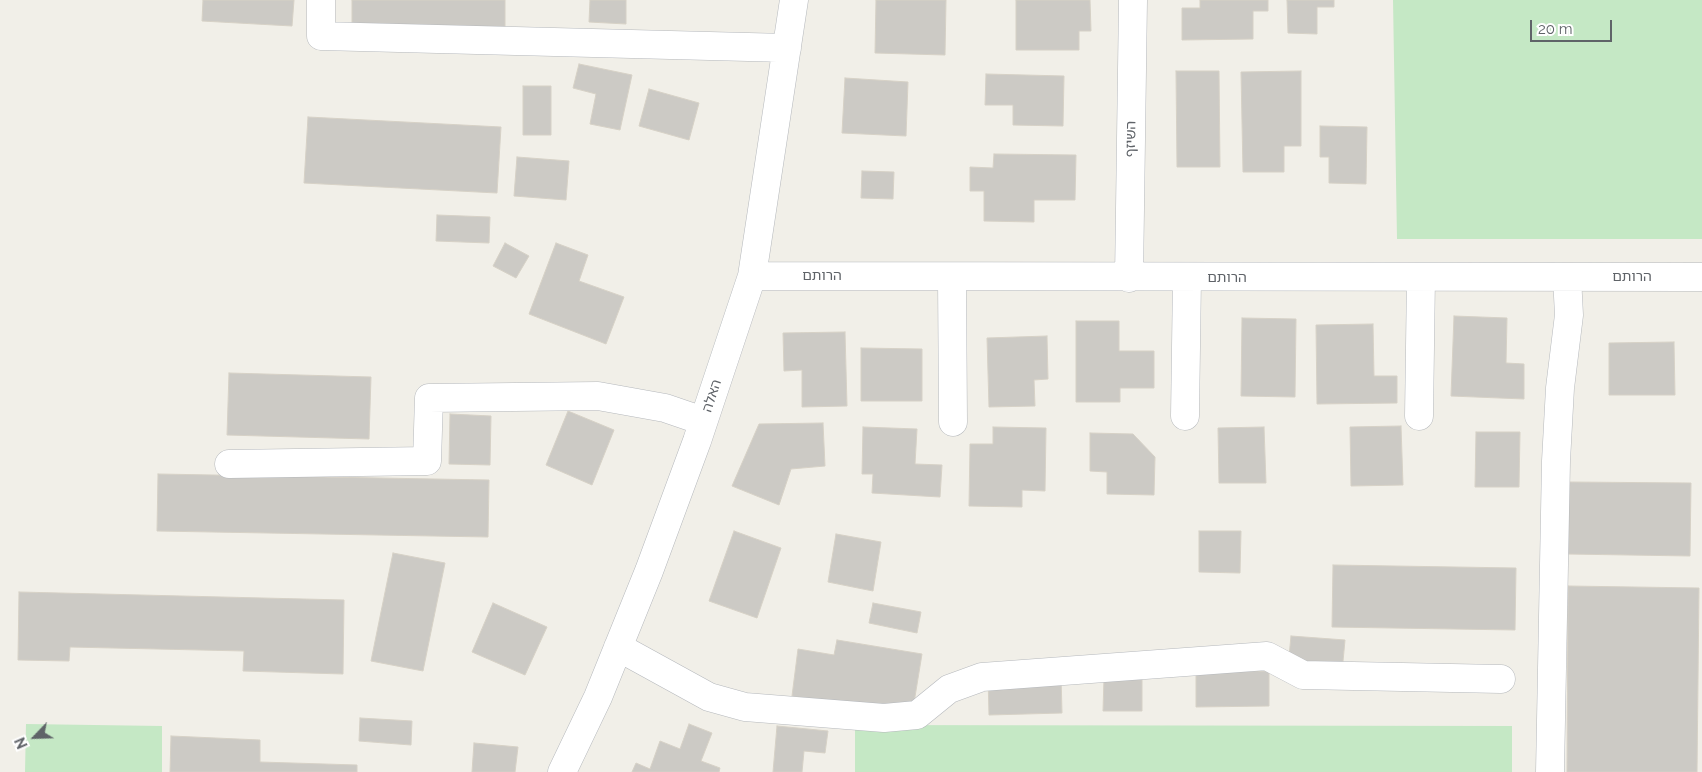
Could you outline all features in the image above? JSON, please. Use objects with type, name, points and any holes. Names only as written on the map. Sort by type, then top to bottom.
[{"type":"street","points":[[321,0],[321,36],[787,48]]},
{"type":"street","name":"האלה","points":[[562,772],[598,697],[649,571],[703,421],[752,276],[794,0]]},
{"type":"street","name":"השיזף","points":[[1129,278],[1133,0]]},
{"type":"street","name":"הרותם","points":[[752,276],[1129,278],[1702,277]]},
{"type":"street","points":[[952,277],[953,422]]},
{"type":"street","points":[[1419,416],[1421,277]]},
{"type":"street","points":[[1550,772],[1556,461],[1560,388],[1569,315],[1567,277]]},
{"type":"street","points":[[1185,416],[1187,278]]},
{"type":"street","points":[[229,464],[427,461],[429,398],[598,396],[665,408],[703,421]]},
{"type":"street","points":[[618,647],[718,700],[745,707],[884,718],[917,715],[949,689],[982,677],[1267,656],[1303,675],[1502,679]]},
{"type":"green space","points":[[1393,0],[1702,0],[1702,239],[1397,239]]},
{"type":"green space","points":[[26,724],[162,726],[162,772],[25,772]]},
{"type":"green space","points":[[855,725],[1512,726],[1512,772],[855,772]]},
{"type":"building","points":[[203,0],[294,0],[292,26],[202,21]]},
{"type":"building","points":[[352,0],[505,0],[505,27],[352,23]]},
{"type":"building","points":[[590,0],[626,0],[626,24],[589,22]]},
{"type":"building","points":[[876,0],[946,0],[945,55],[875,53]]},
{"type":"building","points":[[1016,0],[1090,0],[1091,31],[1079,31],[1079,50],[1016,50]]},
{"type":"building","points":[[1200,0],[1268,0],[1268,11],[1253,11],[1253,39],[1182,40],[1182,8],[1200,8]]},
{"type":"building","points":[[1287,0],[1334,0],[1334,7],[1317,7],[1317,34],[1288,33]]},
{"type":"building","points":[[579,64],[632,75],[620,130],[590,124],[596,94],[573,88]]},
{"type":"building","points":[[1176,71],[1219,71],[1220,167],[1177,167]]},
{"type":"building","points":[[1301,71],[1301,146],[1284,146],[1284,172],[1243,172],[1241,72]]},
{"type":"building","points":[[986,74],[1064,76],[1063,126],[1013,125],[1013,105],[985,105]]},
{"type":"building","points":[[845,78],[908,82],[906,136],[842,133]]},
{"type":"building","points":[[523,86],[551,86],[551,135],[523,135]]},
{"type":"building","points":[[649,89],[699,103],[689,140],[639,126]]},
{"type":"building","points":[[308,117],[501,127],[497,193],[304,183]]},
{"type":"building","points":[[1320,126],[1367,127],[1366,184],[1329,183],[1329,157],[1320,157]]},
{"type":"building","points":[[994,154],[1076,155],[1075,200],[1034,200],[1034,222],[984,221],[984,191],[970,191],[970,167],[993,168]]},
{"type":"building","points":[[517,157],[569,161],[566,200],[514,196]]},
{"type":"building","points":[[862,171],[894,172],[893,199],[861,198]]},
{"type":"building","points":[[437,215],[490,217],[489,243],[436,241]]},
{"type":"building","points":[[505,243],[529,256],[516,278],[493,266]]},
{"type":"building","points":[[556,243],[588,255],[579,281],[624,297],[606,344],[529,314]]},
{"type":"building","points":[[1454,316],[1507,318],[1506,363],[1524,364],[1524,399],[1451,396]]},
{"type":"building","points":[[1242,318],[1296,319],[1295,397],[1241,396]]},
{"type":"building","points":[[1076,321],[1119,321],[1119,351],[1154,351],[1154,388],[1120,388],[1120,402],[1076,402]]},
{"type":"building","points":[[1373,324],[1374,376],[1397,376],[1397,403],[1317,404],[1316,325]]},
{"type":"building","points":[[845,332],[847,406],[802,407],[802,370],[784,371],[783,333]]},
{"type":"building","points":[[1047,336],[1048,379],[1034,380],[1035,406],[989,407],[987,338]]},
{"type":"building","points":[[1674,342],[1675,395],[1609,395],[1609,343]]},
{"type":"building","points":[[861,348],[922,349],[922,401],[861,401]]},
{"type":"building","points":[[229,373],[371,377],[369,439],[227,435]]},
{"type":"building","points":[[568,411],[614,430],[592,485],[546,465]]},
{"type":"building","points":[[450,414],[491,416],[490,465],[449,464]]},
{"type":"building","points":[[823,423],[825,466],[791,469],[779,505],[732,486],[759,424]]},
{"type":"building","points":[[1401,426],[1403,485],[1351,486],[1350,427]]},
{"type":"building","points":[[863,427],[917,429],[915,464],[942,465],[940,497],[872,493],[873,474],[862,474]]},
{"type":"building","points":[[993,427],[1046,428],[1045,491],[1022,490],[1022,507],[969,506],[970,444],[993,444]]},
{"type":"building","points":[[1264,427],[1266,483],[1219,483],[1218,428]]},
{"type":"building","points":[[1476,432],[1520,432],[1519,487],[1475,487]]},
{"type":"building","points":[[1090,433],[1133,434],[1155,457],[1154,495],[1107,494],[1107,472],[1090,471]]},
{"type":"building","points":[[158,474],[489,480],[488,537],[157,531]]},
{"type":"building","points":[[1567,482],[1691,483],[1690,556],[1567,554]]},
{"type":"building","points":[[734,531],[781,548],[757,618],[709,601]]},
{"type":"building","points":[[1199,531],[1241,531],[1240,573],[1199,572]]},
{"type":"building","points":[[836,534],[881,542],[873,591],[828,582]]},
{"type":"building","points":[[393,553],[445,563],[423,671],[371,661]]},
{"type":"building","points":[[1333,565],[1516,568],[1515,630],[1332,627]]},
{"type":"building","points":[[1568,586],[1699,588],[1697,772],[1567,772]]},
{"type":"building","points":[[19,592],[344,600],[343,674],[243,671],[244,651],[70,647],[69,661],[18,660]]},
{"type":"building","points":[[493,603],[547,627],[525,675],[472,652]]},
{"type":"building","points":[[873,603],[921,612],[917,633],[869,623]]},
{"type":"building","points":[[1291,636],[1345,640],[1342,672],[1288,667]]},
{"type":"building","points":[[837,640],[922,654],[912,715],[792,696],[798,649],[834,655]]},
{"type":"building","points":[[1269,671],[1269,706],[1196,707],[1196,672]]},
{"type":"building","points":[[1061,675],[1062,713],[989,715],[988,677]]},
{"type":"building","points":[[1104,678],[1142,678],[1142,711],[1103,711]]},
{"type":"building","points":[[360,718],[412,721],[411,745],[359,741]]},
{"type":"building","points":[[689,724],[712,733],[701,761],[720,768],[719,772],[632,772],[636,763],[650,769],[660,741],[680,749]]},
{"type":"building","points":[[777,726],[828,731],[825,753],[804,751],[802,772],[773,772]]},
{"type":"building","points":[[171,736],[260,740],[260,762],[357,765],[357,772],[170,772]]},
{"type":"building","points":[[474,743],[518,747],[515,772],[472,772]]}]
